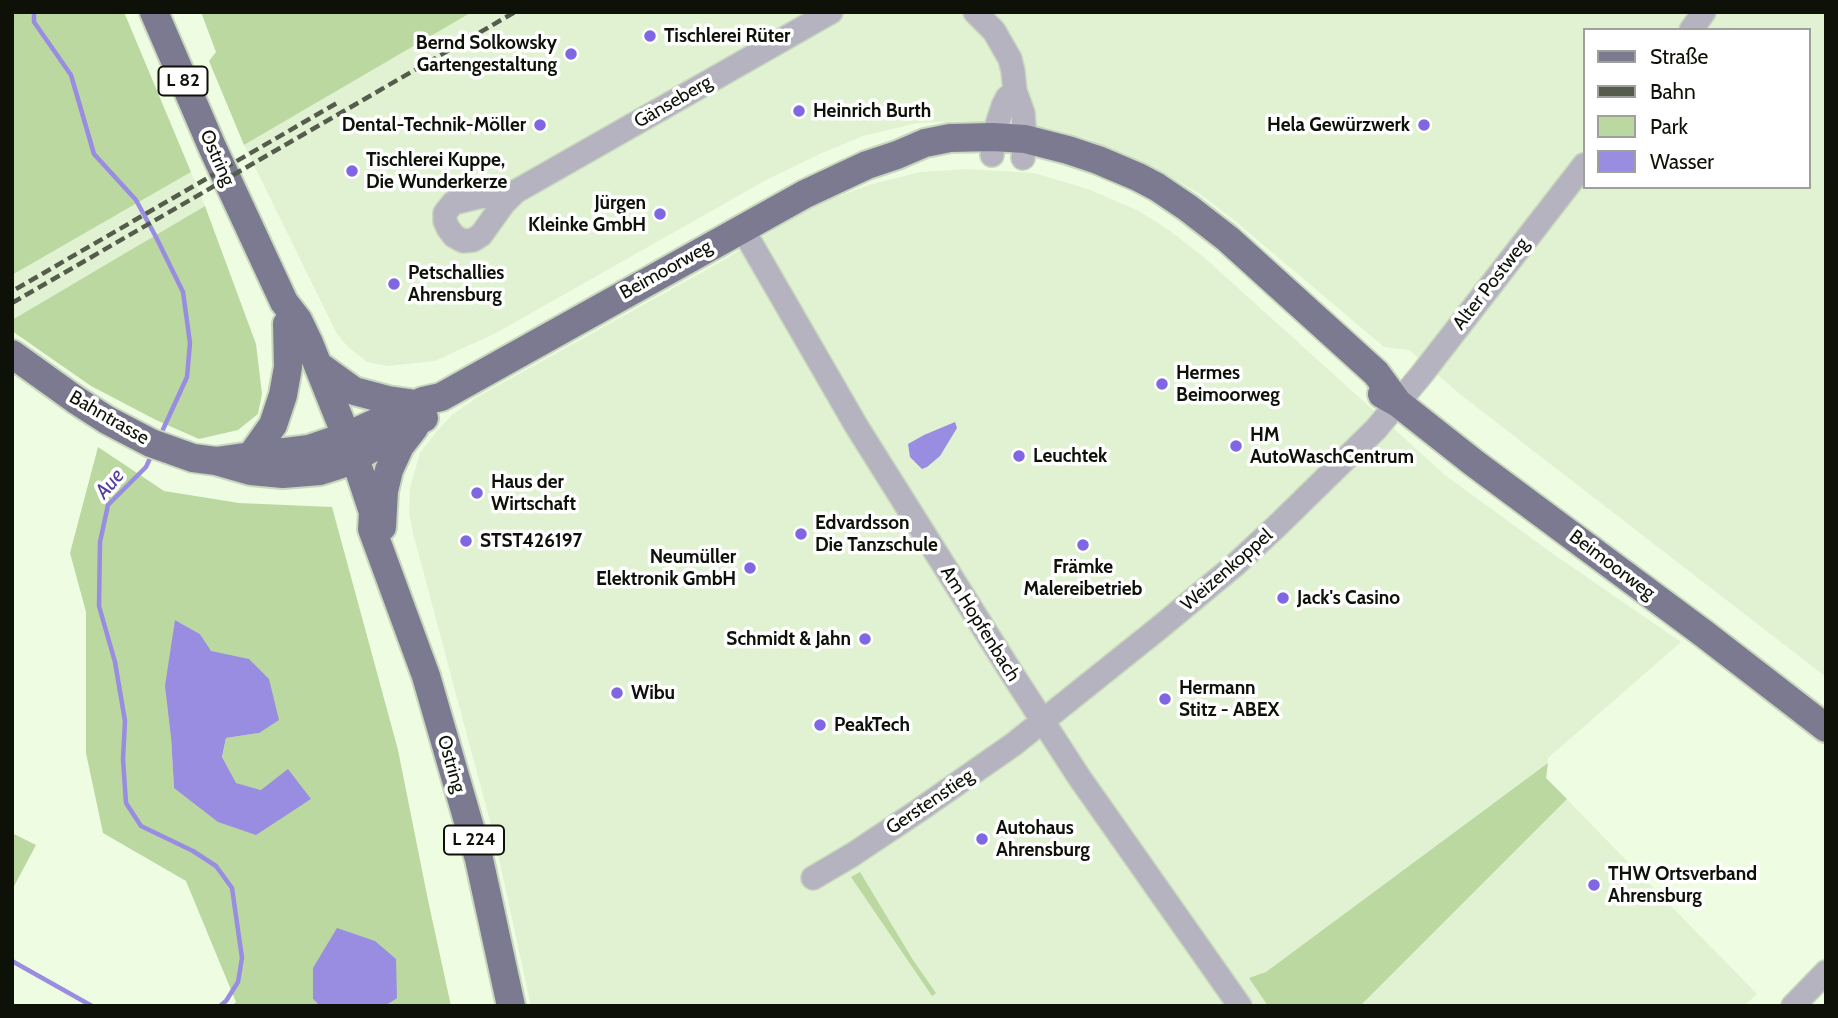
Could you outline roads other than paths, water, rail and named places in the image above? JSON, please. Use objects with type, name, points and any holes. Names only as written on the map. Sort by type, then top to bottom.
[{"type":"main road","name":"Ostring","points":[[154,12],[343,450]]},
{"type":"main road","name":"Beimoorweg","points":[[343,450],[426,407],[742,228],[867,165],[925,142],[950,138],[993,146],[1068,150],[1138,177],[1188,208],[1228,240],[1376,373],[1398,402],[1474,463],[1826,727]]},
{"type":"main road","name":"Ostring","points":[[285,313],[298,320],[318,365],[361,517],[377,541],[426,676],[479,859],[511,1006]]},
{"type":"main road","name":"L 82","points":[[251,456],[273,425],[280,407],[288,367],[285,313]]},
{"type":"main road","name":"Bahntrasse","points":[[12,354],[107,421],[174,453],[251,471],[283,474],[320,471],[343,450]]},
{"type":"main road","points":[[318,365],[354,391],[426,407],[400,446],[389,470],[377,541]]},
{"type":"main road","name":"Bahntrasse","points":[[216,461],[309,449],[343,450]]},
{"type":"street","name":"Gänseberg","points":[[515,192],[831,12]]},
{"type":"street","points":[[975,12],[994,31],[1007,51],[1013,71],[1014,91],[1023,113],[1024,149]]},
{"type":"street","points":[[1692,28],[1704,12]]},
{"type":"street","points":[[993,146],[1003,106],[1014,91]]},
{"type":"street","name":"Alter Postweg","points":[[1398,402],[1582,169]]},
{"type":"street","name":"Am Hopfenbach","points":[[742,228],[857,427],[1042,721],[1144,872],[1240,1006]]},
{"type":"street","name":"Weizenkoppel","points":[[1042,721],[1235,565],[1318,488],[1376,429],[1398,402]]},
{"type":"street","name":"Gerstenstieg","points":[[813,878],[918,811],[1014,744],[1042,721]]},
{"type":"street","points":[[1793,1006],[1826,972]]},
{"type":"water","points":[[955,422],[957,428],[940,456],[922,469],[910,457],[908,444]]},
{"type":"water","points":[[175,620],[200,634],[211,651],[249,659],[269,679],[279,720],[259,733],[226,738],[222,757],[236,783],[261,790],[288,769],[311,799],[256,835],[218,822],[174,788],[165,686]]},
{"type":"water","points":[[337,928],[375,941],[396,959],[397,998],[385,1006],[320,1006],[313,999],[313,968]]},
{"type":"waterway","name":"Aue","points":[[34,12],[34,22],[71,75],[94,154],[136,200],[183,292],[190,343],[187,377],[160,436]]},
{"type":"waterway","name":"Aue","points":[[152,454],[146,467],[108,505],[100,542],[99,606],[115,662],[125,721],[123,759],[126,803],[141,826],[193,851],[216,866],[232,888],[242,958],[238,982],[220,1006]]},
{"type":"waterway","points":[[12,961],[92,1006]]},
{"type":"railway","points":[[12,303],[515,12]]},
{"type":"railway","points":[[16,289],[337,103]]},
{"type":"place","name":"Tischlerei Rüter","points":[[650,36]]},
{"type":"place","name":"Bernd Solkowsky Gartengestaltung","points":[[571,54]]},
{"type":"place","name":"Heinrich Burth","points":[[799,111]]},
{"type":"place","name":"Dental-Technik-Möller","points":[[540,125]]},
{"type":"place","name":"Hela Gewürzwerk","points":[[1424,125]]},
{"type":"place","name":"Tischlerei Kuppe, Die Wunderkerze","points":[[352,171]]},
{"type":"place","name":"Jürgen Kleinke GmbH","points":[[660,214]]},
{"type":"place","name":"Petschallies Ahrensburg","points":[[394,284]]},
{"type":"place","name":"Hermes Beimoorweg","points":[[1162,384]]},
{"type":"place","name":"HM AutoWaschCentrum","points":[[1236,446]]},
{"type":"place","name":"Leuchtek","points":[[1019,456]]},
{"type":"place","name":"Haus der Wirtschaft","points":[[477,493]]},
{"type":"place","name":"Edvardsson Die Tanzschule","points":[[801,534]]},
{"type":"place","name":"STST426197","points":[[466,541]]},
{"type":"place","name":"Främke Malereibetrieb","points":[[1083,545]]},
{"type":"place","name":"Neumüller Elektronik GmbH","points":[[750,568]]},
{"type":"place","name":"Jack's Casino","points":[[1283,598]]},
{"type":"place","name":"Schmidt & Jahn","points":[[865,639]]},
{"type":"place","name":"Wibu","points":[[617,693]]},
{"type":"place","name":"Hermann Stitz - ABEX","points":[[1165,699]]},
{"type":"place","name":"PeakTech","points":[[820,725]]},
{"type":"place","name":"Autohaus Ahrensburg","points":[[982,839]]},
{"type":"place","name":"THW Ortsverband Ahrensburg","points":[[1594,885]]}]
